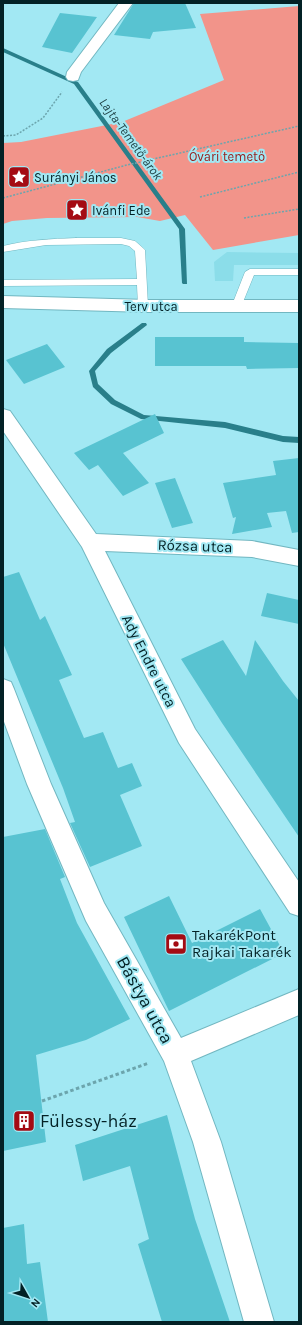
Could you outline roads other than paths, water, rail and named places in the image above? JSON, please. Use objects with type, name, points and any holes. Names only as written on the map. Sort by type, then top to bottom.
[{"type":"street","points":[[68,83],[121,4]]},
{"type":"street","name":"Terv utca","points":[[3,302],[143,306],[299,306]]},
{"type":"street","name":"Ady Endre utca","points":[[3,416],[90,542],[187,736],[299,904]]},
{"type":"street","name":"Rózsa utca","points":[[90,542],[252,549],[299,558]]},
{"type":"street","name":"Bástya utca","points":[[3,689],[39,784],[95,912],[175,1054],[214,1141],[259,1322]]},
{"type":"street","points":[[175,1054],[299,1002]]},
{"type":"lane","points":[[3,249],[38,244],[121,241],[132,243],[140,250],[143,306]]},
{"type":"lane","points":[[237,305],[250,272],[299,272]]},
{"type":"lane","points":[[3,283],[142,282]]},
{"type":"waterway","name":"Lajta-Temető-árok","points":[[3,50],[76,83],[182,229],[185,283]]},
{"type":"waterway","name":"Lajta-Temető-árok","points":[[144,325],[109,351],[92,371],[95,385],[113,402],[143,417],[225,425],[283,439],[299,440]]},
{"type":"place","name":"Surányi János","points":[[19,177]]},
{"type":"place","name":"Ivánfi Ede","points":[[77,210]]},
{"type":"place","name":"TakarékPont Rajkai Takarék","points":[[176,944]]},
{"type":"place","name":"Fülessy-ház","points":[[24,1121]]},
{"type":"park label","name":"Óvári temető","points":[[227,156]]}]
